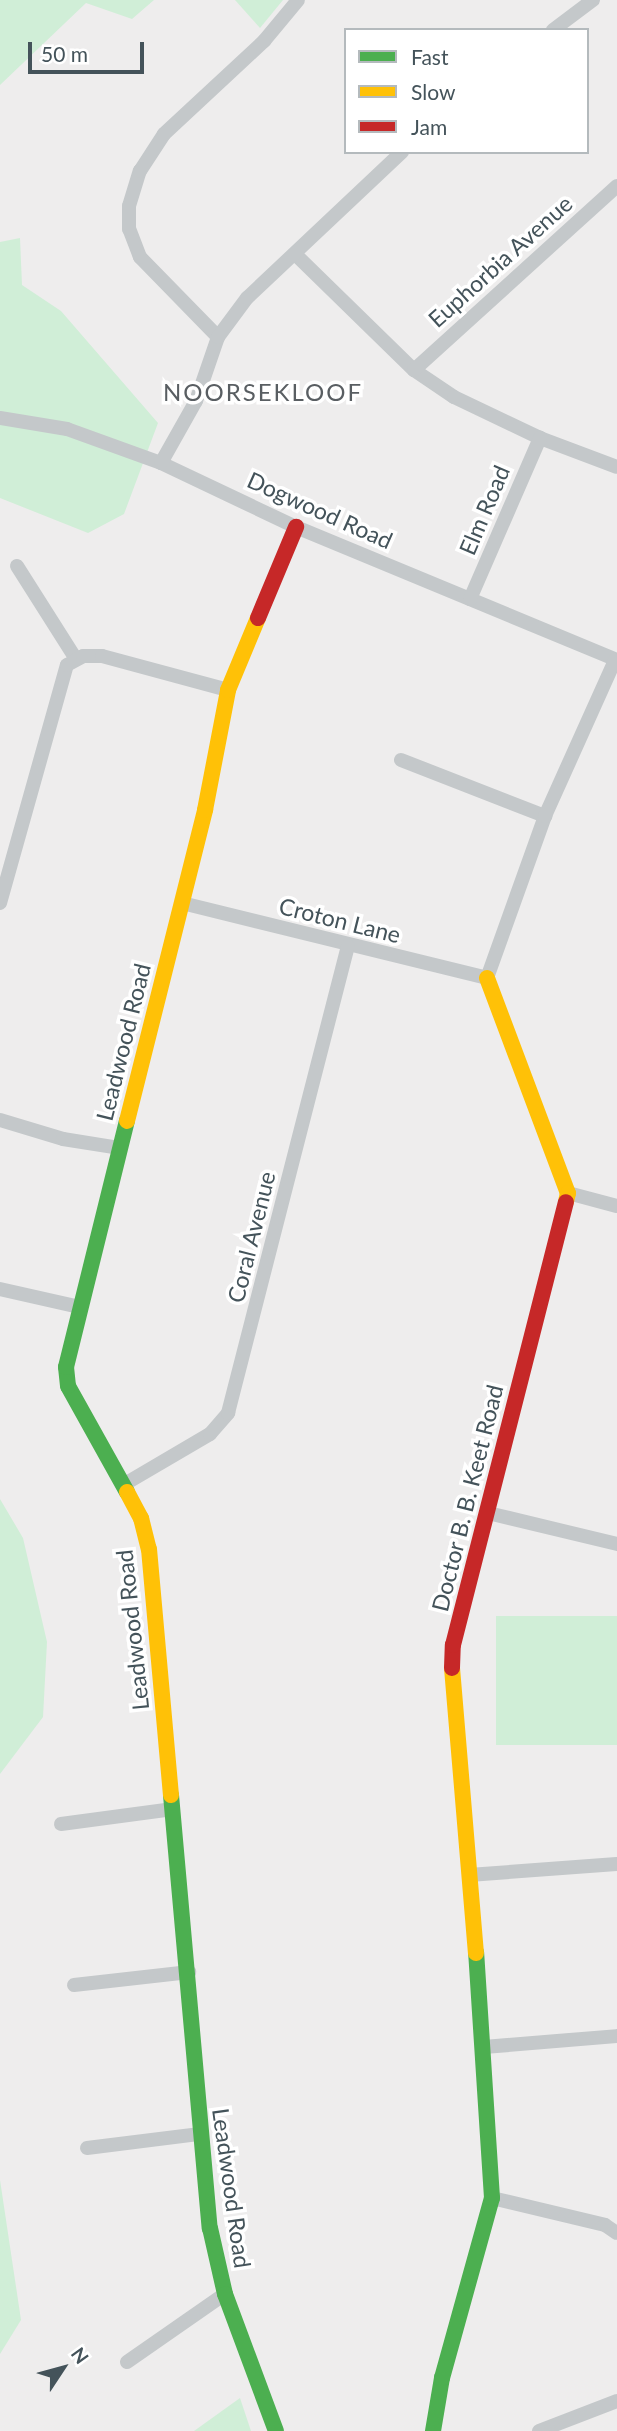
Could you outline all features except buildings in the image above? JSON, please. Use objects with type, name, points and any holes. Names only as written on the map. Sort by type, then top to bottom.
[{"type":"street","points":[[218,337],[140,257],[129,229],[129,206],[140,171],[164,134],[264,41],[298,0]]},
{"type":"street","points":[[555,28],[575,5],[593,0]]},
{"type":"street","points":[[161,463],[196,401],[218,337],[247,298],[400,154]]},
{"type":"street","name":"Euphorbia Avenue","points":[[414,370],[617,186]]},
{"type":"street","points":[[295,254],[414,370],[454,397],[540,438],[617,467]]},
{"type":"street","name":"Dogwood Road","points":[[0,418],[67,429],[161,463],[296,527],[616,660]]},
{"type":"street","name":"Elm Road","points":[[470,599],[540,438]]},
{"type":"street","name":"Leadwood Road","points":[[276,2431],[225,2294],[210,2228],[149,1549],[141,1518],[68,1386],[66,1367],[182,903],[228,690],[296,527]]},
{"type":"street","points":[[17,566],[76,659]]},
{"type":"street","points":[[0,903],[60,675],[76,659],[102,656],[228,690]]},
{"type":"street","points":[[616,660],[545,816],[487,978],[568,1193],[617,1206]]},
{"type":"street","points":[[401,760],[545,816]]},
{"type":"street","name":"Croton Lane","points":[[182,903],[348,946],[487,978]]},
{"type":"street","name":"Coral Avenue","points":[[124,1485],[210,1434],[228,1413],[348,946]]},
{"type":"street","points":[[0,1120],[64,1139],[120,1148]]},
{"type":"street","name":"Doctor B. B. Keet Road","points":[[433,2431],[442,2378],[492,2198],[484,2047],[452,1678],[453,1645],[568,1193]]},
{"type":"street","points":[[0,1289],[79,1307]]},
{"type":"street","points":[[488,1513],[617,1544]]},
{"type":"street","points":[[61,1824],[173,1809]]},
{"type":"street","points":[[469,1875],[617,1864]]},
{"type":"street","points":[[74,1985],[189,1972]]},
{"type":"street","points":[[484,2047],[617,2036]]},
{"type":"street","points":[[88,2148],[200,2134]]},
{"type":"street","points":[[492,2198],[604,2225],[617,2233]]},
{"type":"street","points":[[127,2362],[225,2294]]},
{"type":"street","points":[[539,2431],[617,2401]]},
{"type":"green space","points":[[0,0],[154,0],[132,19],[86,3],[0,85]]},
{"type":"green space","points":[[235,0],[283,0],[260,28]]},
{"type":"green space","points":[[20,238],[22,285],[61,311],[158,423],[124,514],[88,533],[0,498],[0,242]]},
{"type":"green space","points":[[0,1499],[23,1538],[47,1642],[43,1717],[0,1774]]},
{"type":"green space","points":[[496,1616],[617,1616],[617,1745],[496,1745]]},
{"type":"green space","points":[[0,2180],[21,2320],[0,2354]]},
{"type":"green space","points":[[240,2398],[251,2431],[194,2431]]},
{"type":"traffic: fast","points":[[127,1121],[66,1367],[68,1386],[127,1492]]},
{"type":"traffic: fast","points":[[171,1795],[210,2228],[225,2294],[276,2431]]},
{"type":"traffic: fast","points":[[433,2431],[442,2378],[492,2198],[476,1953]]},
{"type":"traffic: slow","points":[[127,1121],[205,810],[228,690],[258,618]]},
{"type":"traffic: slow","points":[[487,978],[568,1193],[566,1202]]},
{"type":"traffic: slow","points":[[127,1492],[141,1518],[149,1549],[171,1795]]},
{"type":"traffic: slow","points":[[452,1668],[476,1953]]},
{"type":"traffic: jam","points":[[258,618],[296,527]]},
{"type":"traffic: jam","points":[[452,1668],[453,1645],[566,1202]]},
{"type":"district","name":"NOORSEKLOOF","points":[[263,392]]}]
